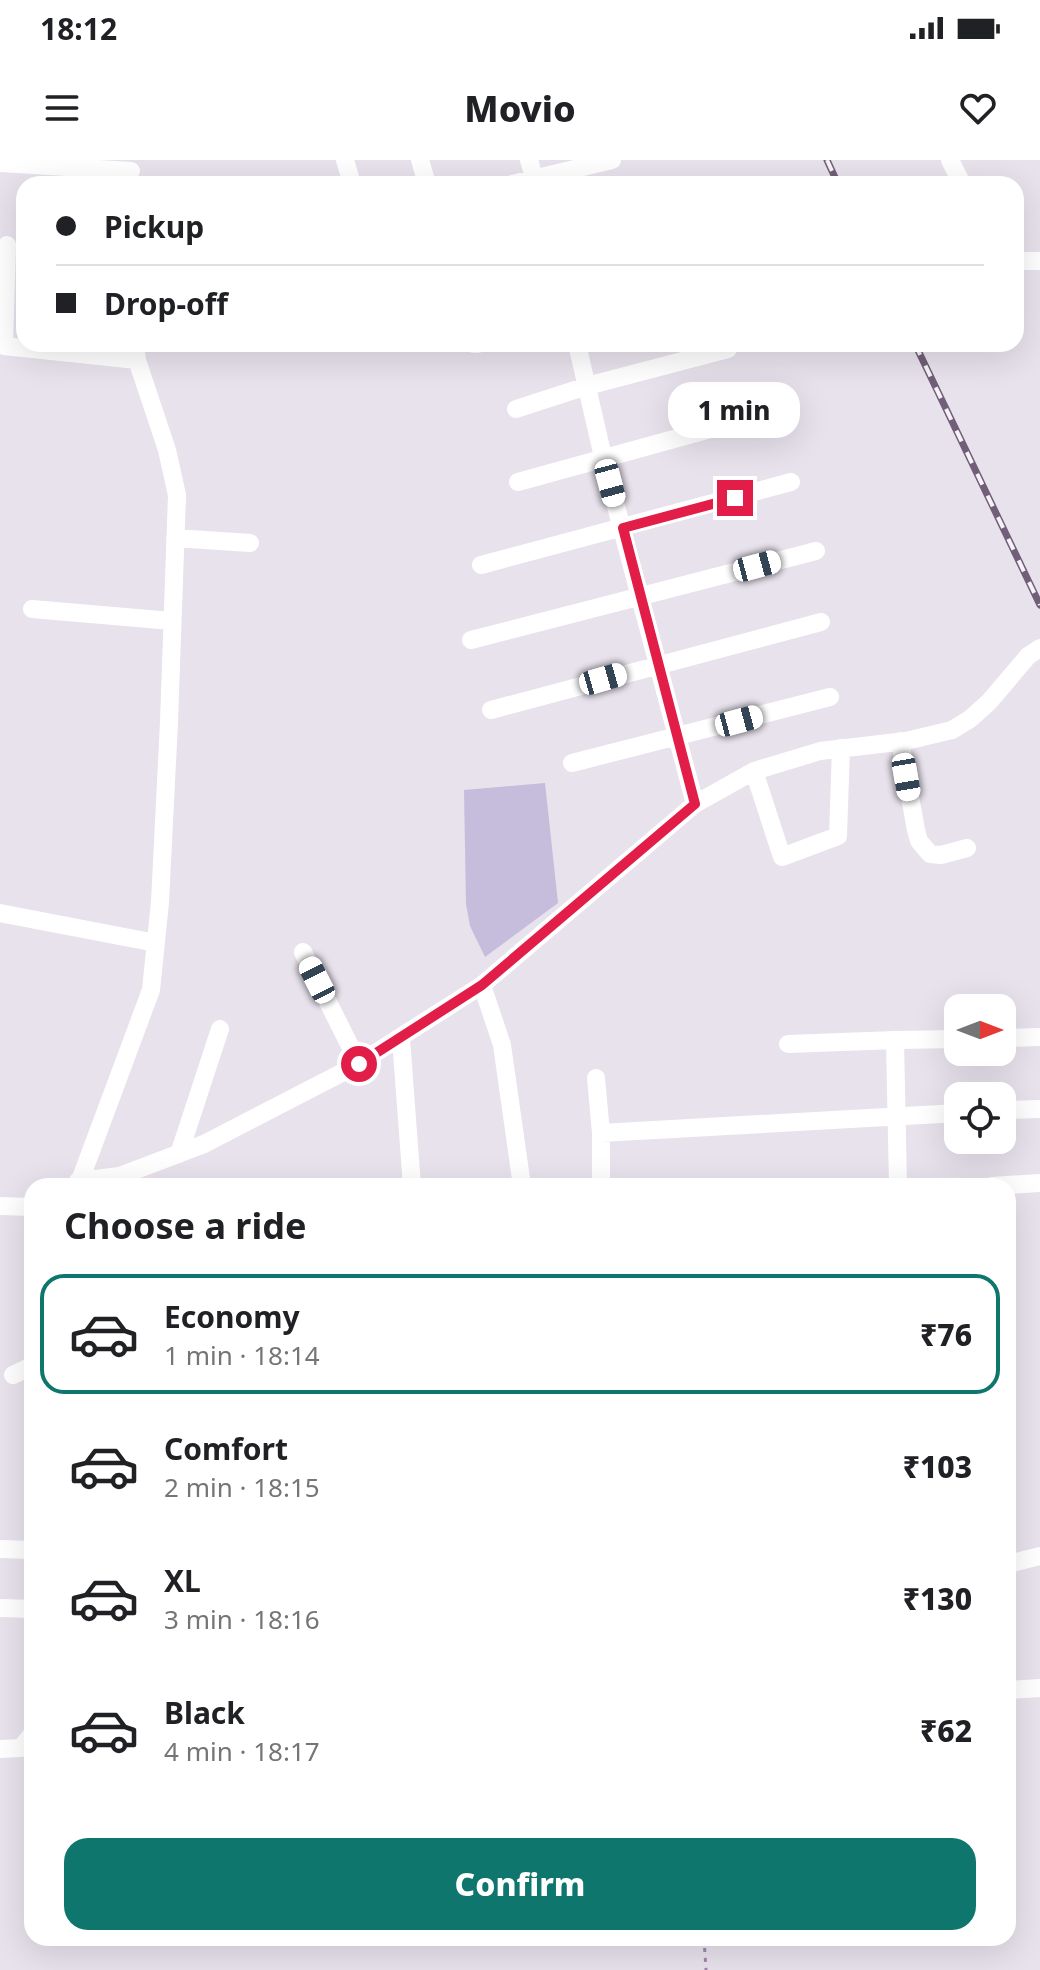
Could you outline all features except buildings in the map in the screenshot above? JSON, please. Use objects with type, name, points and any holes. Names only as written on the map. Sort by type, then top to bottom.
[{"type":"street","points":[[533,174],[612,160]]},
{"type":"street","points":[[1,163],[131,172]]},
{"type":"street","points":[[7,245],[4,346],[16,347]]},
{"type":"street","points":[[80,1178],[137,1034],[151,990],[156,943],[169,722],[177,495],[167,450],[136,352]]},
{"type":"street","points":[[579,352],[604,461],[695,804]]},
{"type":"street","points":[[516,409],[587,386],[717,352]]},
{"type":"street","points":[[518,482],[604,461],[761,415]]},
{"type":"street","points":[[481,565],[791,482]]},
{"type":"street","points":[[175,538],[250,543]]},
{"type":"street","points":[[471,640],[816,551]]},
{"type":"street","points":[[32,609],[172,621]]},
{"type":"street","points":[[491,710],[821,622]]},
{"type":"street","points":[[110,1178],[204,1144],[401,1039],[482,985],[695,804],[754,771],[820,751],[900,741],[952,730],[989,702],[1028,656],[1040,648]]},
{"type":"street","points":[[572,763],[830,697]]},
{"type":"street","points":[[900,741],[919,841],[930,854],[941,855],[967,848]]},
{"type":"street","points":[[754,771],[782,857],[838,836],[841,748]]},
{"type":"street","points":[[0,913],[156,943]]},
{"type":"street","points":[[303,952],[359,1064]]},
{"type":"street","points":[[482,985],[502,1045],[521,1178]]},
{"type":"street","points":[[179,1154],[220,1029]]},
{"type":"street","points":[[1016,1038],[1040,1037]]},
{"type":"street","points":[[401,1039],[411,1178]]},
{"type":"street","points":[[788,1044],[944,1039]]},
{"type":"street","points":[[895,1040],[898,1178]]},
{"type":"street","points":[[596,1078],[601,1178]]},
{"type":"street","points":[[1016,1110],[1040,1109]]},
{"type":"street","points":[[601,1133],[944,1114]]},
{"type":"street","points":[[1016,1184],[1040,1183]]},
{"type":"street","points":[[0,1206],[24,1207]]},
{"type":"street","points":[[13,1375],[24,1370]]},
{"type":"street","points":[[0,1549],[24,1550]]},
{"type":"street","points":[[1016,1562],[1040,1556]]},
{"type":"street","points":[[0,1608],[24,1609]]},
{"type":"street","points":[[1016,1690],[1040,1688]]},
{"type":"street","points":[[0,1749],[21,1748],[24,1744]]},
{"type":"path","points":[[704,1946],[706,1970]]},
{"type":"shaded area","points":[[545,783],[558,903],[485,957],[470,926],[466,904],[464,790]]},
{"type":"railway","points":[[827,160],[834,176]]},
{"type":"railway","points":[[919,352],[1040,605]]},
{"type":"route","points":[[359,1064],[482,985],[695,804],[623,528],[735,498]]}]
